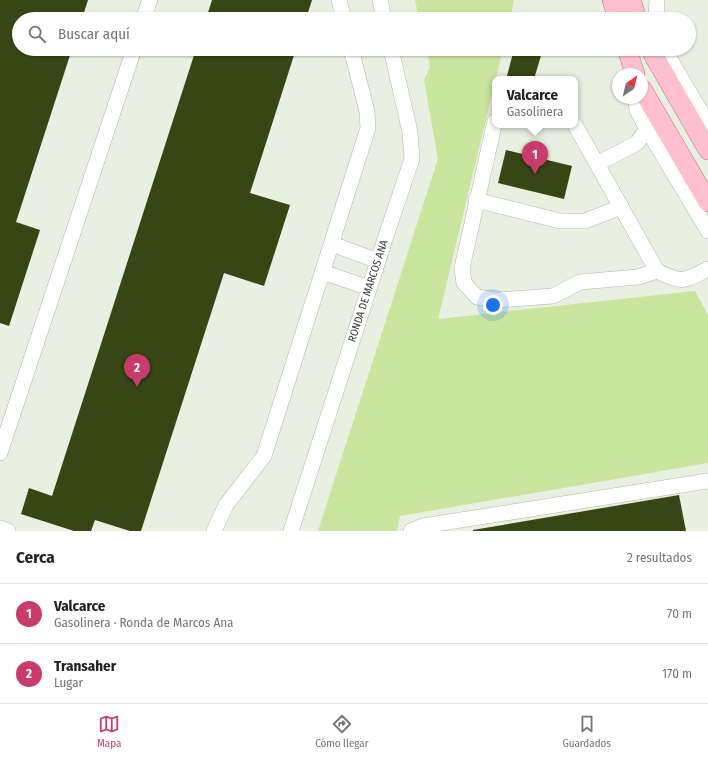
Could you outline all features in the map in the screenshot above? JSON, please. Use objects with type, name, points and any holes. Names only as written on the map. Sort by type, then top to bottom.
[{"type":"main road","points":[[612,0],[616,12]]},
{"type":"main road","points":[[631,0],[635,12]]},
{"type":"main road","points":[[629,56],[633,68]]},
{"type":"main road","points":[[654,56],[708,150]]},
{"type":"main road","points":[[648,99],[708,202]]},
{"type":"street","points":[[146,12],[150,0]]},
{"type":"street","points":[[339,0],[342,12]]},
{"type":"street","points":[[380,0],[383,12]]},
{"type":"street","points":[[656,12],[657,0]]},
{"type":"street","points":[[0,453],[132,56]]},
{"type":"street","points":[[214,531],[226,505],[264,456],[368,128],[368,111],[354,56]]},
{"type":"street","name":"RONDA DE MARCOS ANA","points":[[292,531],[369,288],[412,159],[410,132],[393,56]]},
{"type":"street","points":[[668,56],[708,124]]},
{"type":"street","points":[[636,104],[637,110],[647,129],[708,231]]},
{"type":"street","points":[[493,128],[462,268],[464,283],[477,297],[496,300],[553,296],[580,282],[638,277],[657,271]]},
{"type":"street","points":[[577,128],[657,271],[675,280],[688,279],[708,269]]},
{"type":"street","points":[[597,164],[637,143],[647,129]]},
{"type":"street","points":[[476,200],[560,221],[585,222],[621,207]]},
{"type":"street","points":[[332,244],[378,261]]},
{"type":"street","points":[[323,272],[369,288]]},
{"type":"street","points":[[411,531],[424,526],[708,481]]},
{"type":"street","points":[[0,528],[8,531]]},
{"type":"green space","points":[[415,0],[514,0],[511,12],[418,12]]},
{"type":"green space","points":[[428,56],[501,56],[496,76],[492,76],[492,95],[438,319],[695,291],[708,315],[708,463],[400,516],[397,531],[318,531],[438,159],[424,80],[430,67]]},
{"type":"building","points":[[0,0],[88,0],[84,12],[12,12],[12,56],[70,56],[16,222],[40,230],[9,326],[0,323]]},
{"type":"building","points":[[212,0],[312,0],[308,12],[208,12]]},
{"type":"building","points":[[194,56],[294,56],[250,193],[290,205],[264,286],[224,273],[141,531],[130,531],[95,520],[91,531],[74,531],[21,514],[29,488],[52,496]]},
{"type":"building","points":[[512,56],[541,56],[535,76],[507,76]]},
{"type":"building","points":[[506,150],[572,166],[564,199],[498,183]]},
{"type":"building","points":[[679,495],[686,531],[473,531],[473,530]]},
{"type":"place","name":"Valcarce","points":[[535,174]]},
{"type":"place","name":"Transaher","points":[[137,387]]}]
